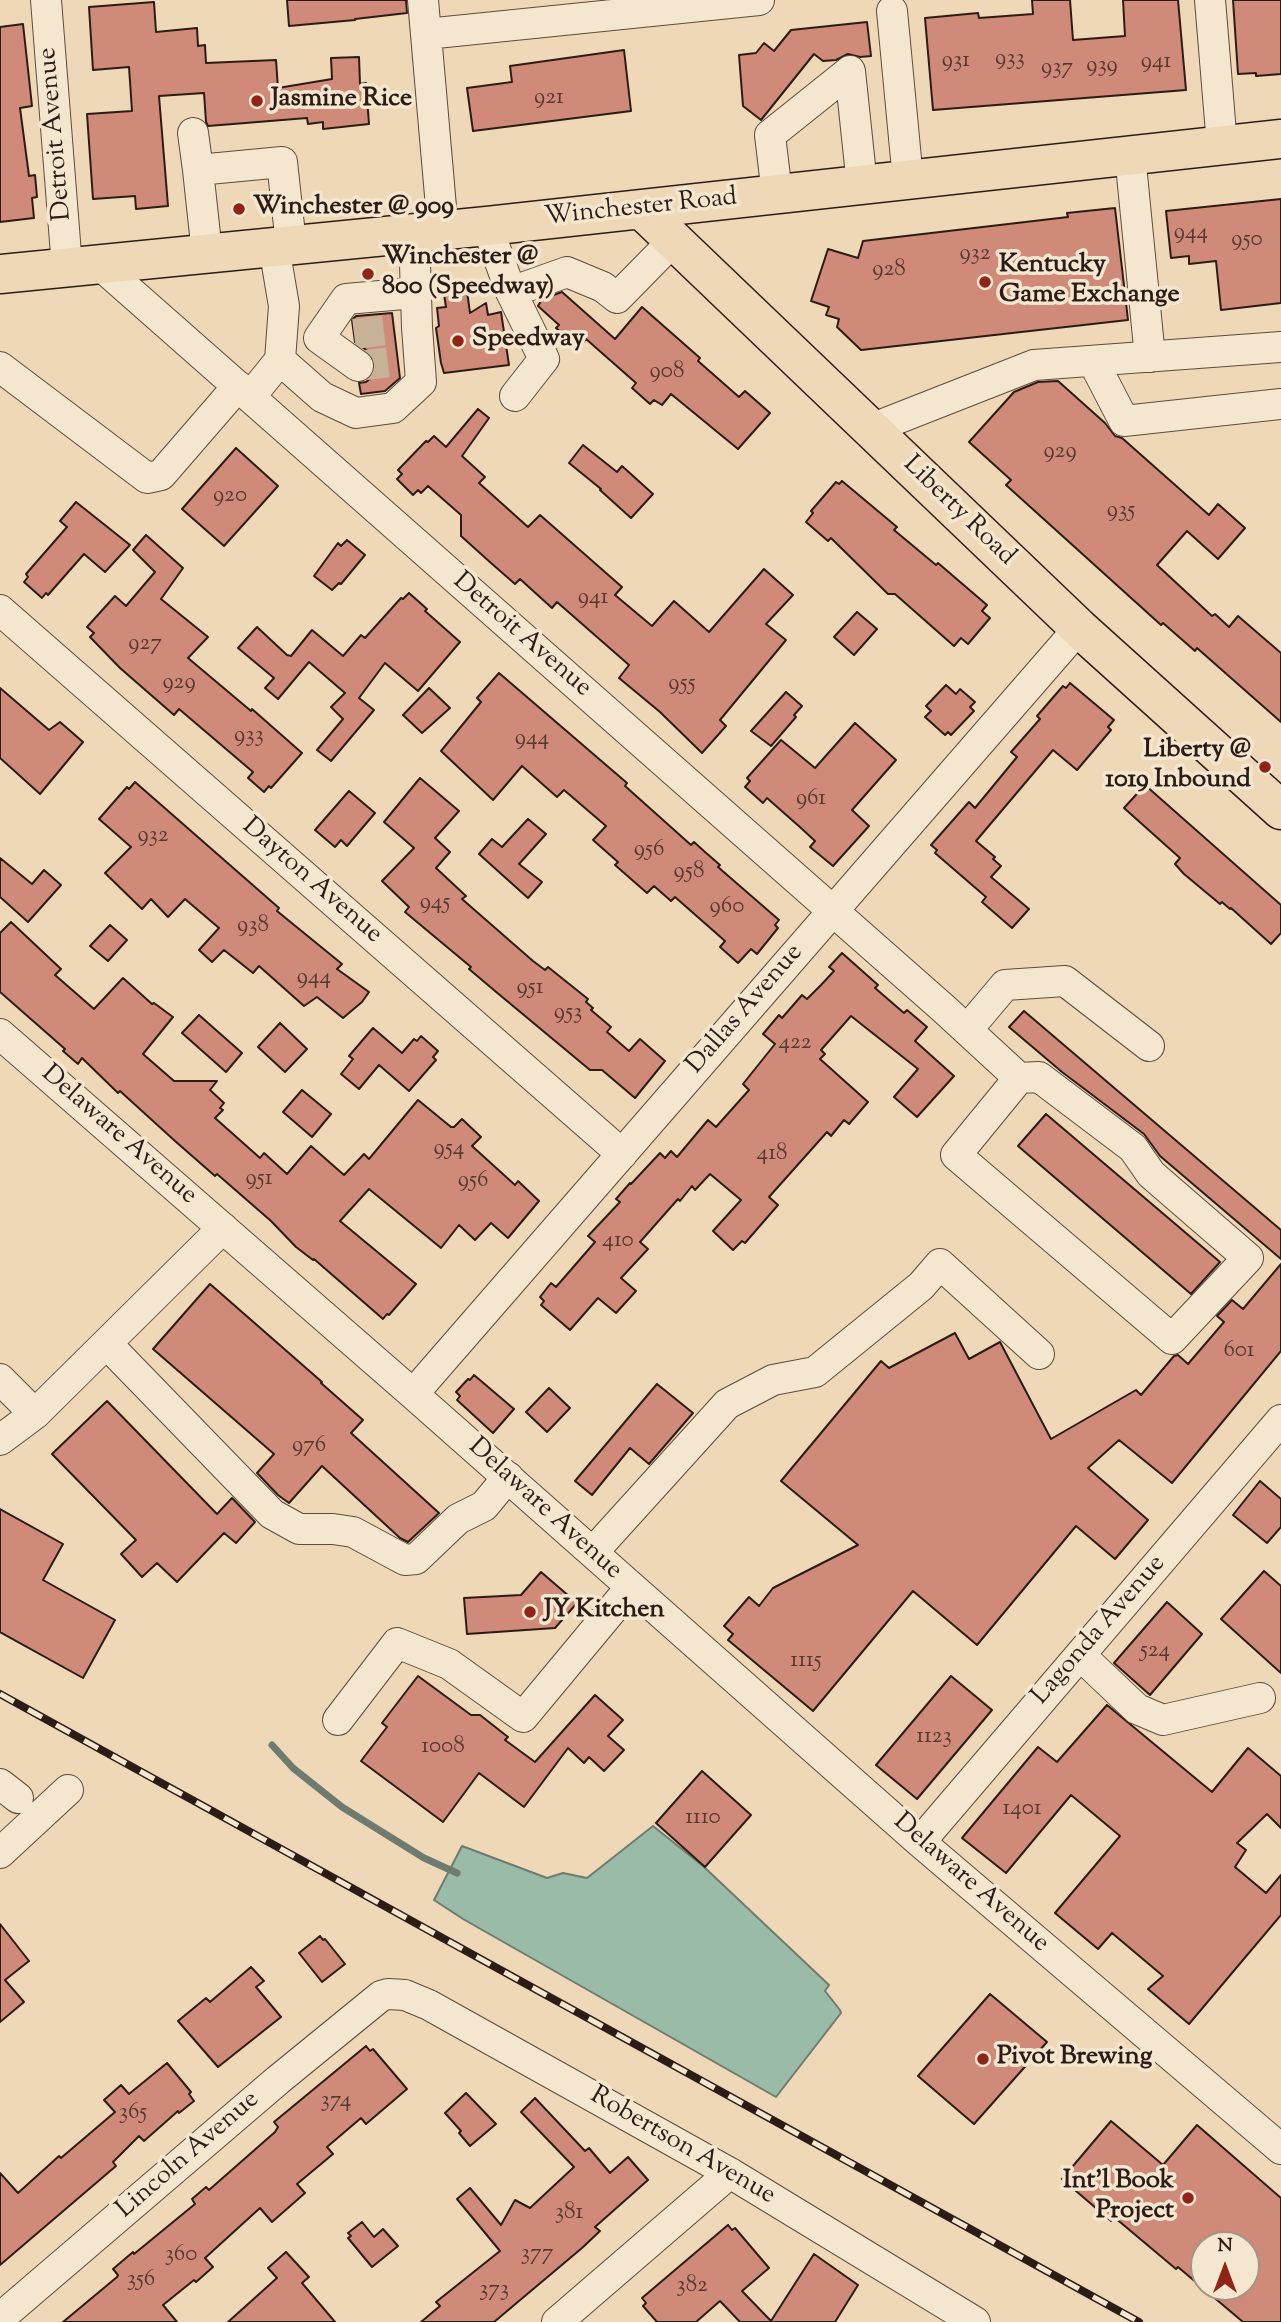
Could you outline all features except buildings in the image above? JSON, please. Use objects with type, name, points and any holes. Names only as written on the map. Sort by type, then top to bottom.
[{"type":"main road","name":"Winchester Road","points":[[0,274],[487,226],[1281,139]]},
{"type":"main road","name":"Liberty Road","points":[[641,209],[1079,628],[1281,810]]},
{"type":"street","name":"Detroit Avenue","points":[[46,0],[83,265],[244,392],[1019,1078]]},
{"type":"street","points":[[198,170],[282,162],[284,306],[281,349],[322,397],[356,413],[393,408],[421,382],[409,360],[405,328],[428,232],[426,34],[423,0]]},
{"type":"street","points":[[426,34],[582,9],[759,0]]},
{"type":"street","points":[[1210,0],[1222,145]]},
{"type":"street","points":[[891,10],[908,180]]},
{"type":"street","points":[[777,194],[770,135],[850,71],[862,185]]},
{"type":"street","points":[[193,133],[207,253]]},
{"type":"street","points":[[1130,155],[1150,357]]},
{"type":"street","points":[[487,226],[511,292],[544,359],[516,396]]},
{"type":"street","points":[[511,292],[567,272],[603,287],[617,298],[673,240]]},
{"type":"street","points":[[319,338],[346,299],[415,293]]},
{"type":"street","points":[[0,367],[147,478],[161,475],[244,392],[281,349],[319,338],[354,334]]},
{"type":"street","points":[[319,338],[358,366]]},
{"type":"street","points":[[871,429],[1034,365],[1281,346]]},
{"type":"street","points":[[1093,361],[1124,421],[1281,404]]},
{"type":"street","name":"Dayton Avenue","points":[[0,610],[621,1154]]},
{"type":"street","name":"Dallas Avenue","points":[[414,1394],[1079,628]]},
{"type":"street","points":[[967,1030],[1005,985],[1065,981],[1149,1046]]},
{"type":"street","name":"Delaware Avenue","points":[[0,1034],[414,1394],[920,1842],[1281,2149]]},
{"type":"street","points":[[1039,1077],[1133,1148],[1151,1174],[1248,1258],[1172,1339],[956,1155],[1019,1078],[1039,1077]]},
{"type":"street","points":[[0,1440],[35,1414],[223,1228]]},
{"type":"street","points":[[593,1552],[727,1404],[773,1380],[815,1372],[921,1286],[940,1264],[1039,1354]]},
{"type":"street","points":[[107,1344],[272,1514],[299,1529],[353,1532],[405,1560],[416,1559],[458,1518],[484,1506],[508,1477]]},
{"type":"street","points":[[0,1379],[35,1414]]},
{"type":"street","name":"Lagonda Avenue","points":[[920,1842],[1281,1420]]},
{"type":"street","points":[[338,1720],[397,1643],[449,1664],[523,1717],[631,1587]]},
{"type":"street","points":[[1080,1655],[1137,1709],[1163,1720],[1260,1698]]},
{"type":"street","points":[[0,1853],[68,1790]]},
{"type":"street","name":"Robertson Avenue","points":[[381,1996],[404,1995],[429,2005],[730,2172],[975,2322]]},
{"type":"street","name":"Lincoln Avenue","points":[[0,2318],[278,2080],[381,1996]]},
{"type":"street","points":[[557,2322],[730,2172]]},
{"type":"shaded area","points":[[653,1826],[703,1866],[829,1985],[825,1991],[841,2013],[776,2097],[434,1900],[462,1846],[547,1878],[563,1873],[587,1878]]},
{"type":"waterway","points":[[272,1745],[293,1768],[342,1807],[424,1858],[457,1873]]},
{"type":"tunnel","points":[[354,334],[394,329]]},
{"type":"tunnel","points":[[358,366],[398,361]]},
{"type":"railway","points":[[0,1694],[1139,2322]]},
{"type":"place","name":"Jasmine Rice","points":[[257,101]]},
{"type":"place","name":"Winchester @ 909","points":[[239,209]]},
{"type":"place","name":"Winchester @ 800 (Speedway)","points":[[368,274]]},
{"type":"place","name":"Kentucky Game Exchange","points":[[985,282]]},
{"type":"place","name":"Speedway","points":[[458,341]]},
{"type":"place","name":"Liberty @ 1019 Inbound","points":[[1265,767]]},
{"type":"place","name":"JY Kitchen","points":[[530,1612]]},
{"type":"place","name":"Pivot Brewing","points":[[983,2059]]},
{"type":"place","name":"Int'l Book Project","points":[[1188,2198]]}]
